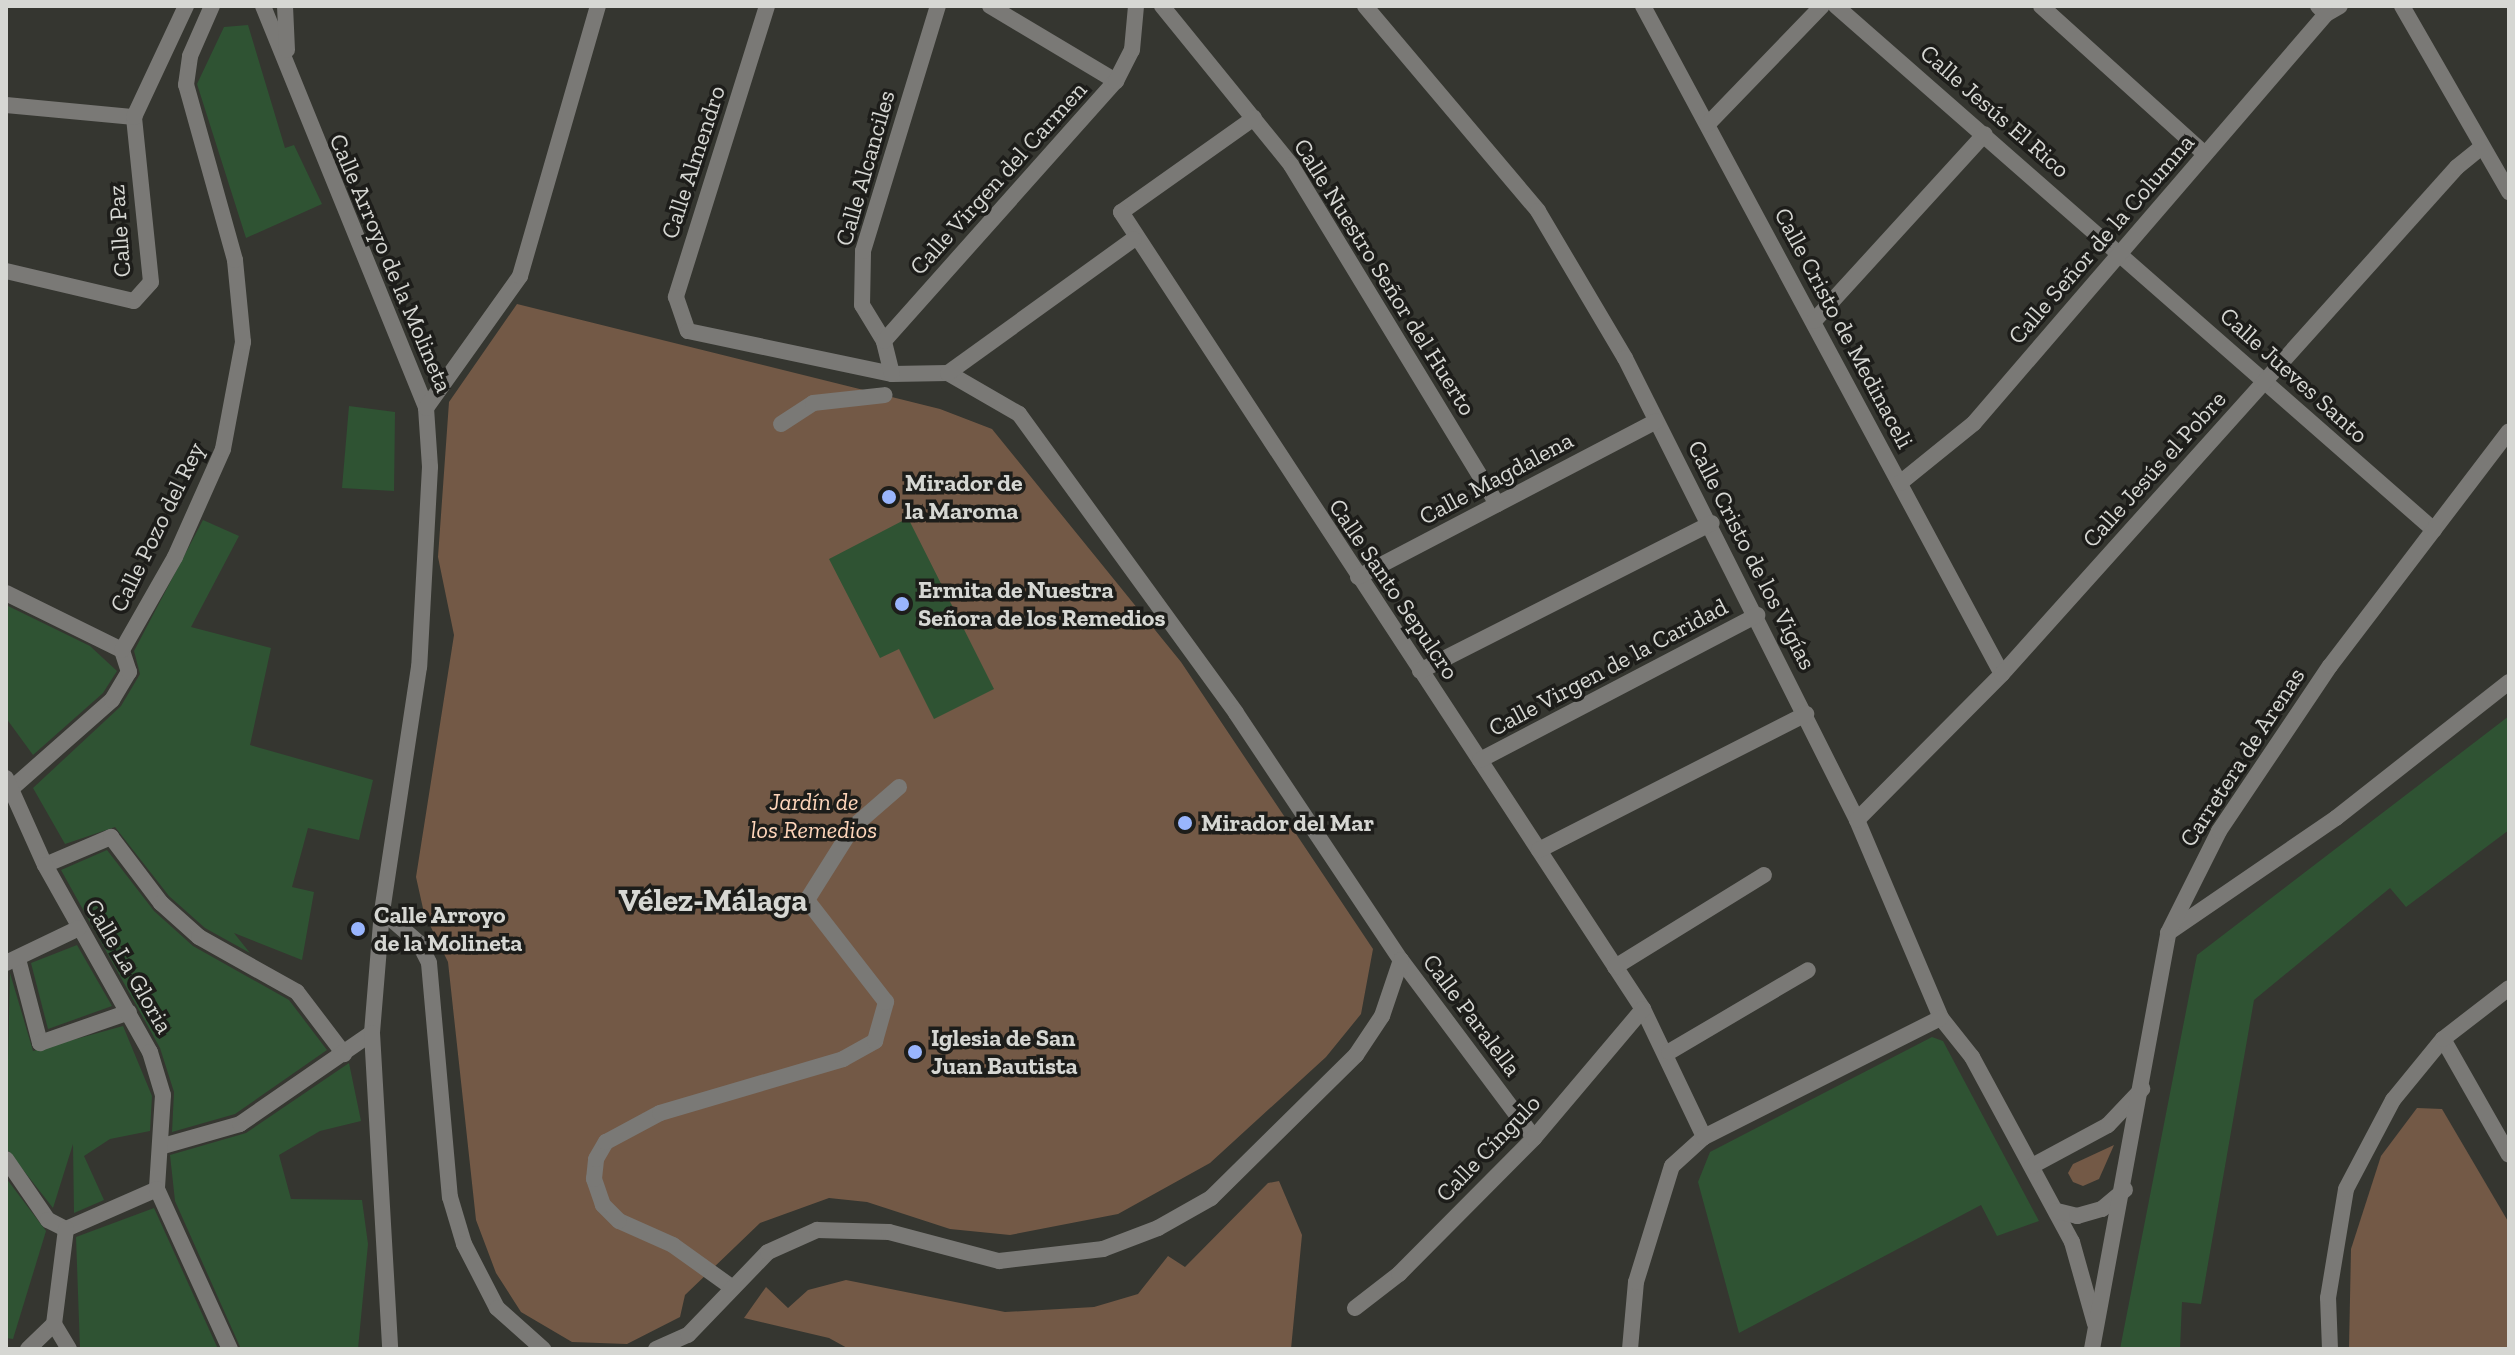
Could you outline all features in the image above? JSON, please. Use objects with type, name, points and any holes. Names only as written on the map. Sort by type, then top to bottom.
[{"type":"street","points":[[6,105],[134,117],[186,6]]},
{"type":"street","name":"Calle Pozo del Rey","points":[[10,793],[112,700],[129,672],[122,650],[175,557],[223,449],[243,342],[235,260],[186,85],[190,56],[212,6]]},
{"type":"street","name":"Calle Arroyo de la Molineta","points":[[263,6],[287,60],[303,115],[426,408],[430,467],[419,667],[382,911],[372,1033],[390,1349]]},
{"type":"street","name":"Calle Arroyo de la Molineta","points":[[285,6],[287,60]]},
{"type":"street","points":[[426,408],[520,276],[598,6]]},
{"type":"street","name":"Calle Almendro","points":[[767,6],[676,297],[688,331],[892,374]]},
{"type":"street","name":"Calle Alcanciles","points":[[884,341],[862,305],[863,251],[938,6]]},
{"type":"street","points":[[990,6],[1116,81]]},
{"type":"street","name":"Calle Virgen del Carmen","points":[[884,341],[1116,81],[1132,50],[1136,6]]},
{"type":"street","name":"Calle Nuestro Señor del Huerto","points":[[1162,6],[1291,165],[1497,504]]},
{"type":"street","name":"Calle Cristo de los Vigías","points":[[1365,6],[1538,211],[1656,421],[1712,523],[1857,820],[1941,1018],[1972,1057],[2057,1211],[2085,1277],[2095,1324]]},
{"type":"street","name":"Calle Cristo de Medinaceli","points":[[1643,6],[2002,674]]},
{"type":"street","points":[[1708,124],[1822,6]]},
{"type":"street","name":"Calle Jesús El Rico","points":[[1836,6],[2123,254]]},
{"type":"street","points":[[2041,6],[2205,154]]},
{"type":"street","points":[[2402,6],[2509,192]]},
{"type":"street","name":"Calle Señor de la Columna","points":[[1900,483],[1974,423],[2123,254],[2328,9]]},
{"type":"street","name":"Calle Paz","points":[[6,271],[134,301],[151,282],[134,117]]},
{"type":"street","name":"Calle Santo Sepulcro","points":[[1254,118],[1121,212],[1134,239],[1643,1009],[1669,1052],[1704,1137]]},
{"type":"street","points":[[1814,321],[1985,134]]},
{"type":"street","name":"Calle Jesús el Pobre","points":[[1857,820],[2002,674],[2457,167],[2482,147]]},
{"type":"street","points":[[948,373],[1134,239]]},
{"type":"street","name":"Calle Jueves Santo","points":[[2123,254],[2434,530]]},
{"type":"street","points":[[656,1349],[688,1335],[730,1286],[768,1252],[817,1230],[889,1232],[999,1261],[1103,1249],[1211,1198],[1287,1127],[1356,1055],[1382,1016],[1401,960],[1060,465],[1019,414],[948,373],[892,374],[884,341]]},
{"type":"street","points":[[781,424],[813,403],[885,395]]},
{"type":"street","name":"Calle Magdalena","points":[[1358,577],[1656,421]]},
{"type":"street","name":"Carretera de Arenas","points":[[2092,1349],[2125,1190],[2168,933],[2231,811],[2330,666],[2509,431]]},
{"type":"street","points":[[1420,671],[1712,523]]},
{"type":"street","points":[[6,593],[122,650]]},
{"type":"street","name":"Calle Virgen de la Caridad","points":[[1480,760],[1757,615]]},
{"type":"street","points":[[2168,933],[2336,818],[2509,682]]},
{"type":"street","points":[[1539,850],[1806,714]]},
{"type":"street","points":[[730,1286],[673,1245],[619,1221],[603,1205],[594,1179],[596,1159],[606,1142],[660,1113],[843,1059],[875,1041],[886,1002],[807,900],[853,827],[899,787]]},
{"type":"street","name":"Calle La Gloria","points":[[10,793],[79,928],[129,1012],[163,1095],[163,1146],[157,1189]]},
{"type":"street","points":[[45,865],[111,837],[161,903],[199,937],[297,992],[344,1054]]},
{"type":"street","points":[[1615,967],[1764,875]]},
{"type":"street","points":[[382,911],[419,943],[429,963],[450,1197],[464,1244],[497,1308],[543,1349]]},
{"type":"street","points":[[79,928],[12,961],[40,1043],[129,1012]]},
{"type":"street","name":"Calle Paralella","points":[[1401,960],[1534,1138]]},
{"type":"street","points":[[1669,1052],[1808,970]]},
{"type":"street","points":[[2330,1349],[2328,1298],[2346,1189],[2393,1100],[2443,1039],[2509,988]]},
{"type":"street","name":"Calle Cíngulo","points":[[1355,1308],[1399,1274],[1534,1138],[1643,1009]]},
{"type":"street","points":[[1630,1349],[1636,1282],[1672,1166],[1704,1137],[1941,1018]]},
{"type":"street","points":[[163,1146],[240,1124],[372,1033]]},
{"type":"street","points":[[2443,1039],[2509,1155]]},
{"type":"street","points":[[2032,1166],[2108,1125],[2142,1089]]},
{"type":"street","points":[[6,1159],[48,1220],[66,1229]]},
{"type":"street","points":[[66,1229],[157,1189],[230,1349]]},
{"type":"street","points":[[2057,1211],[2077,1216],[2102,1209],[2125,1190]]},
{"type":"street","points":[[66,1229],[54,1324],[69,1349]]},
{"type":"street","points":[[28,1349],[54,1324]]},
{"type":"green space","name":"Jardín de los Remedios","points":[[517,304],[940,409],[992,429],[1181,662],[1373,949],[1361,1014],[1326,1057],[1210,1163],[1118,1214],[1010,1235],[950,1229],[867,1202],[829,1198],[760,1223],[685,1295],[680,1317],[627,1344],[572,1342],[521,1312],[496,1273],[476,1220],[448,962],[424,913],[416,877],[454,635],[438,557],[449,402]]},
{"type":"green space","points":[[2417,1108],[2442,1109],[2509,1223],[2509,1349],[2349,1349],[2351,1249],[2381,1156]]},
{"type":"green space","points":[[2114,1145],[2099,1179],[2083,1186],[2073,1182],[2068,1173],[2073,1164]]},
{"type":"green space","points":[[1279,1181],[1302,1235],[1291,1349],[849,1349],[829,1338],[744,1318],[766,1287],[788,1308],[808,1290],[846,1280],[1005,1312],[1094,1307],[1138,1294],[1168,1256],[1185,1267],[1268,1183]]},
{"type":"building","points":[[248,25],[285,148],[294,145],[322,204],[246,238],[197,84],[224,27]]},
{"type":"building","points":[[349,406],[395,412],[394,491],[342,488]]},
{"type":"building","name":"Ermita de Nuestra Señora de los Remedios","points":[[908,518],[994,689],[934,719],[899,649],[880,658],[829,559]]},
{"type":"building","points":[[203,520],[239,536],[191,627],[271,648],[250,745],[373,780],[359,840],[308,828],[292,887],[314,892],[302,960],[234,933],[250,953],[205,928],[169,896],[115,827],[65,844],[33,788],[121,706],[140,674],[134,651]]},
{"type":"building","points":[[6,605],[90,646],[117,671],[103,693],[33,755],[6,718]]},
{"type":"building","points":[[2509,716],[2509,830],[2406,907],[2390,888],[2254,1000],[2201,1304],[2182,1302],[2180,1349],[2120,1349],[2197,955]]},
{"type":"building","points":[[107,850],[154,911],[193,946],[289,1000],[327,1050],[235,1114],[172,1132],[174,1092],[160,1048],[61,870]]},
{"type":"building","points":[[77,945],[112,1006],[48,1029],[31,963]]},
{"type":"building","points":[[10,973],[33,1051],[123,1026],[152,1096],[150,1131],[110,1139],[84,1156],[104,1200],[74,1213],[73,1144],[53,1208],[6,1148]]},
{"type":"building","points":[[1932,1037],[1943,1041],[2039,1221],[1997,1236],[1981,1205],[1739,1333],[1698,1182],[1710,1152]]},
{"type":"building","points":[[349,1063],[361,1121],[320,1131],[279,1155],[291,1199],[362,1200],[368,1244],[358,1349],[241,1349],[175,1201],[170,1155],[246,1133]]},
{"type":"building","points":[[6,1178],[46,1231],[13,1339],[6,1338]]},
{"type":"building","points":[[154,1208],[218,1349],[80,1349],[76,1237]]},
{"type":"place","name":"Mirador de la Maroma","points":[[889,497]]},
{"type":"place","name":"Ermita de Nuestra Señora de los Remedios","points":[[902,604]]},
{"type":"place","name":"Mirador del Mar","points":[[1185,823]]},
{"type":"place","name":"Calle Arroyo de la Molineta","points":[[358,929]]},
{"type":"place","name":"Iglesia de San Juan Bautista","points":[[915,1052]]},
{"type":"district","name":"Vélez-Málaga","points":[[713,900]]}]
